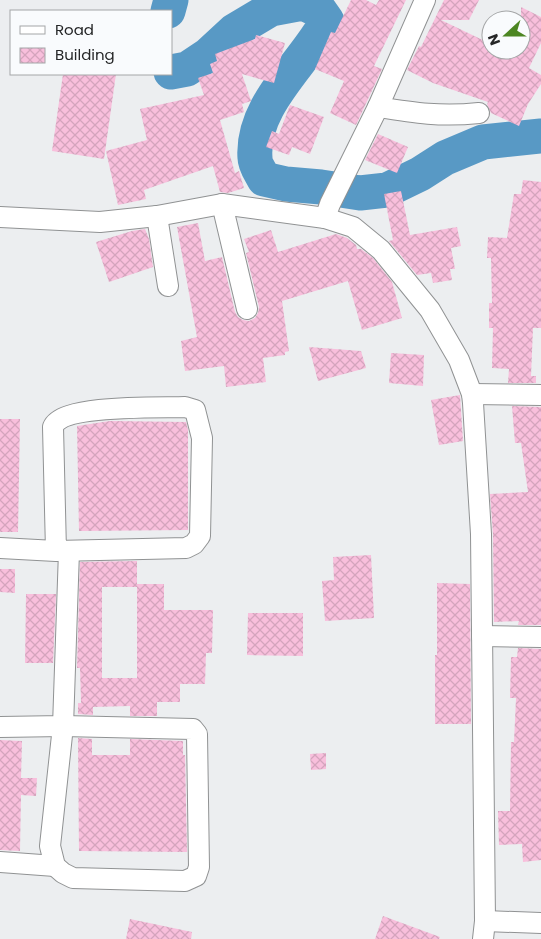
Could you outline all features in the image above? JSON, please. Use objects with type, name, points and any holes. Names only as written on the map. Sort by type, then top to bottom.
[{"type":"street","points":[[327,211],[378,106],[425,0]]},
{"type":"street","points":[[378,106],[450,116],[479,113]]},
{"type":"street","points":[[222,204],[247,309]]},
{"type":"street","points":[[0,217],[100,222],[157,216],[222,204],[327,211],[353,227],[381,250],[430,310],[459,360],[472,394],[480,534],[484,930],[541,923]]},
{"type":"street","points":[[157,216],[168,286]]},
{"type":"street","points":[[472,394],[541,395]]},
{"type":"street","points":[[0,548],[62,551],[186,548],[194,544],[200,536],[202,438],[195,410],[185,407],[95,410],[65,416],[55,423],[53,427],[62,551],[63,726],[50,846],[55,866],[73,878],[186,881],[196,876],[199,867],[196,731],[193,729],[63,726],[0,727]]},
{"type":"street","points":[[482,636],[541,637]]},
{"type":"street","points":[[0,862],[55,866]]},
{"type":"building","points":[[351,0],[366,0],[376,5],[379,0],[406,0],[374,66],[382,69],[356,125],[330,113],[344,81],[315,69],[331,32],[335,33]]},
{"type":"building","points":[[444,0],[479,0],[469,20],[441,20],[481,39],[481,60],[531,60],[531,12],[541,17],[541,43],[529,68],[541,75],[541,84],[528,104],[519,126],[491,113],[488,102],[433,83],[407,70],[419,46],[421,47]]},
{"type":"building","points":[[256,35],[285,43],[274,83],[242,74],[251,101],[242,104],[244,112],[220,120],[235,173],[239,171],[244,188],[228,193],[220,192],[213,166],[144,190],[146,199],[118,205],[106,151],[147,140],[140,109],[204,95],[198,78],[213,73],[210,64],[217,61],[215,54],[255,39]]},
{"type":"building","points":[[63,75],[116,75],[104,159],[52,151]]},
{"type":"building","points":[[290,105],[324,117],[310,154],[292,147],[289,155],[266,147],[272,131],[279,134]]},
{"type":"building","points":[[378,134],[408,147],[397,173],[365,160]]},
{"type":"building","points":[[523,180],[541,182],[541,328],[533,328],[531,376],[536,376],[536,383],[508,383],[509,369],[492,368],[493,328],[489,328],[489,303],[492,303],[491,258],[487,258],[488,237],[507,238],[514,194],[521,194]]},
{"type":"building","points":[[401,191],[410,235],[457,227],[461,246],[451,248],[455,269],[450,269],[452,280],[433,283],[431,273],[417,275],[389,241],[393,240],[384,194]]},
{"type":"building","points":[[198,223],[205,261],[222,257],[235,312],[243,320],[249,321],[255,318],[259,307],[246,253],[249,252],[244,239],[271,230],[278,252],[336,234],[347,238],[356,245],[357,249],[361,249],[373,258],[392,282],[402,318],[362,330],[348,281],[282,301],[289,351],[285,352],[285,355],[263,358],[266,382],[226,387],[224,366],[185,371],[181,341],[197,337],[177,227]]},
{"type":"building","points":[[145,229],[149,239],[153,267],[109,282],[96,242]]},
{"type":"building","points":[[309,347],[361,351],[366,368],[318,381]]},
{"type":"building","points":[[391,353],[424,355],[423,386],[389,383]]},
{"type":"building","points":[[460,395],[463,441],[439,445],[431,400]]},
{"type":"building","points":[[512,406],[541,407],[541,625],[518,625],[519,621],[494,622],[493,534],[490,494],[528,492],[521,443],[515,443]]},
{"type":"building","points":[[0,419],[20,419],[18,532],[0,532]]},
{"type":"building","points":[[110,421],[186,422],[188,430],[188,530],[79,531],[77,426]]},
{"type":"building","points":[[371,555],[374,618],[325,621],[322,581],[334,580],[333,557]]},
{"type":"building","points":[[137,561],[137,584],[164,584],[164,610],[213,610],[212,653],[206,653],[205,684],[180,684],[180,702],[157,702],[157,716],[130,716],[130,706],[93,707],[93,715],[78,714],[78,703],[81,703],[80,668],[77,668],[80,562]],"holes":[[[102,587],[137,587],[137,678],[102,678]]]},
{"type":"building","points":[[0,569],[15,569],[15,593],[0,592]]},
{"type":"building","points":[[437,583],[470,584],[471,724],[435,724]]},
{"type":"building","points":[[26,594],[56,594],[53,663],[25,663]]},
{"type":"building","points":[[248,613],[303,613],[303,656],[247,655]]},
{"type":"building","points":[[518,648],[541,649],[541,860],[523,862],[522,844],[499,845],[498,811],[510,811],[511,742],[514,742],[516,698],[510,698],[511,657],[517,657]]},
{"type":"building","points":[[78,738],[92,739],[92,755],[130,755],[130,739],[183,741],[187,852],[79,851]]},
{"type":"building","points":[[0,740],[22,741],[21,778],[37,778],[36,796],[21,795],[20,851],[0,850]]},
{"type":"building","points":[[326,753],[326,769],[311,770],[310,754]]},
{"type":"building","points":[[383,916],[440,937],[439,939],[375,939]]},
{"type":"building","points":[[130,919],[192,932],[191,939],[126,939]]},
{"type":"waterway","points":[[168,10],[171,0]]},
{"type":"waterway","points":[[172,72],[187,69],[208,55],[234,31],[271,9],[303,3],[320,11],[327,21],[270,103],[261,120],[256,139],[255,161],[264,179],[286,184],[360,193],[387,190],[420,174],[445,158],[483,142],[541,136]]}]
